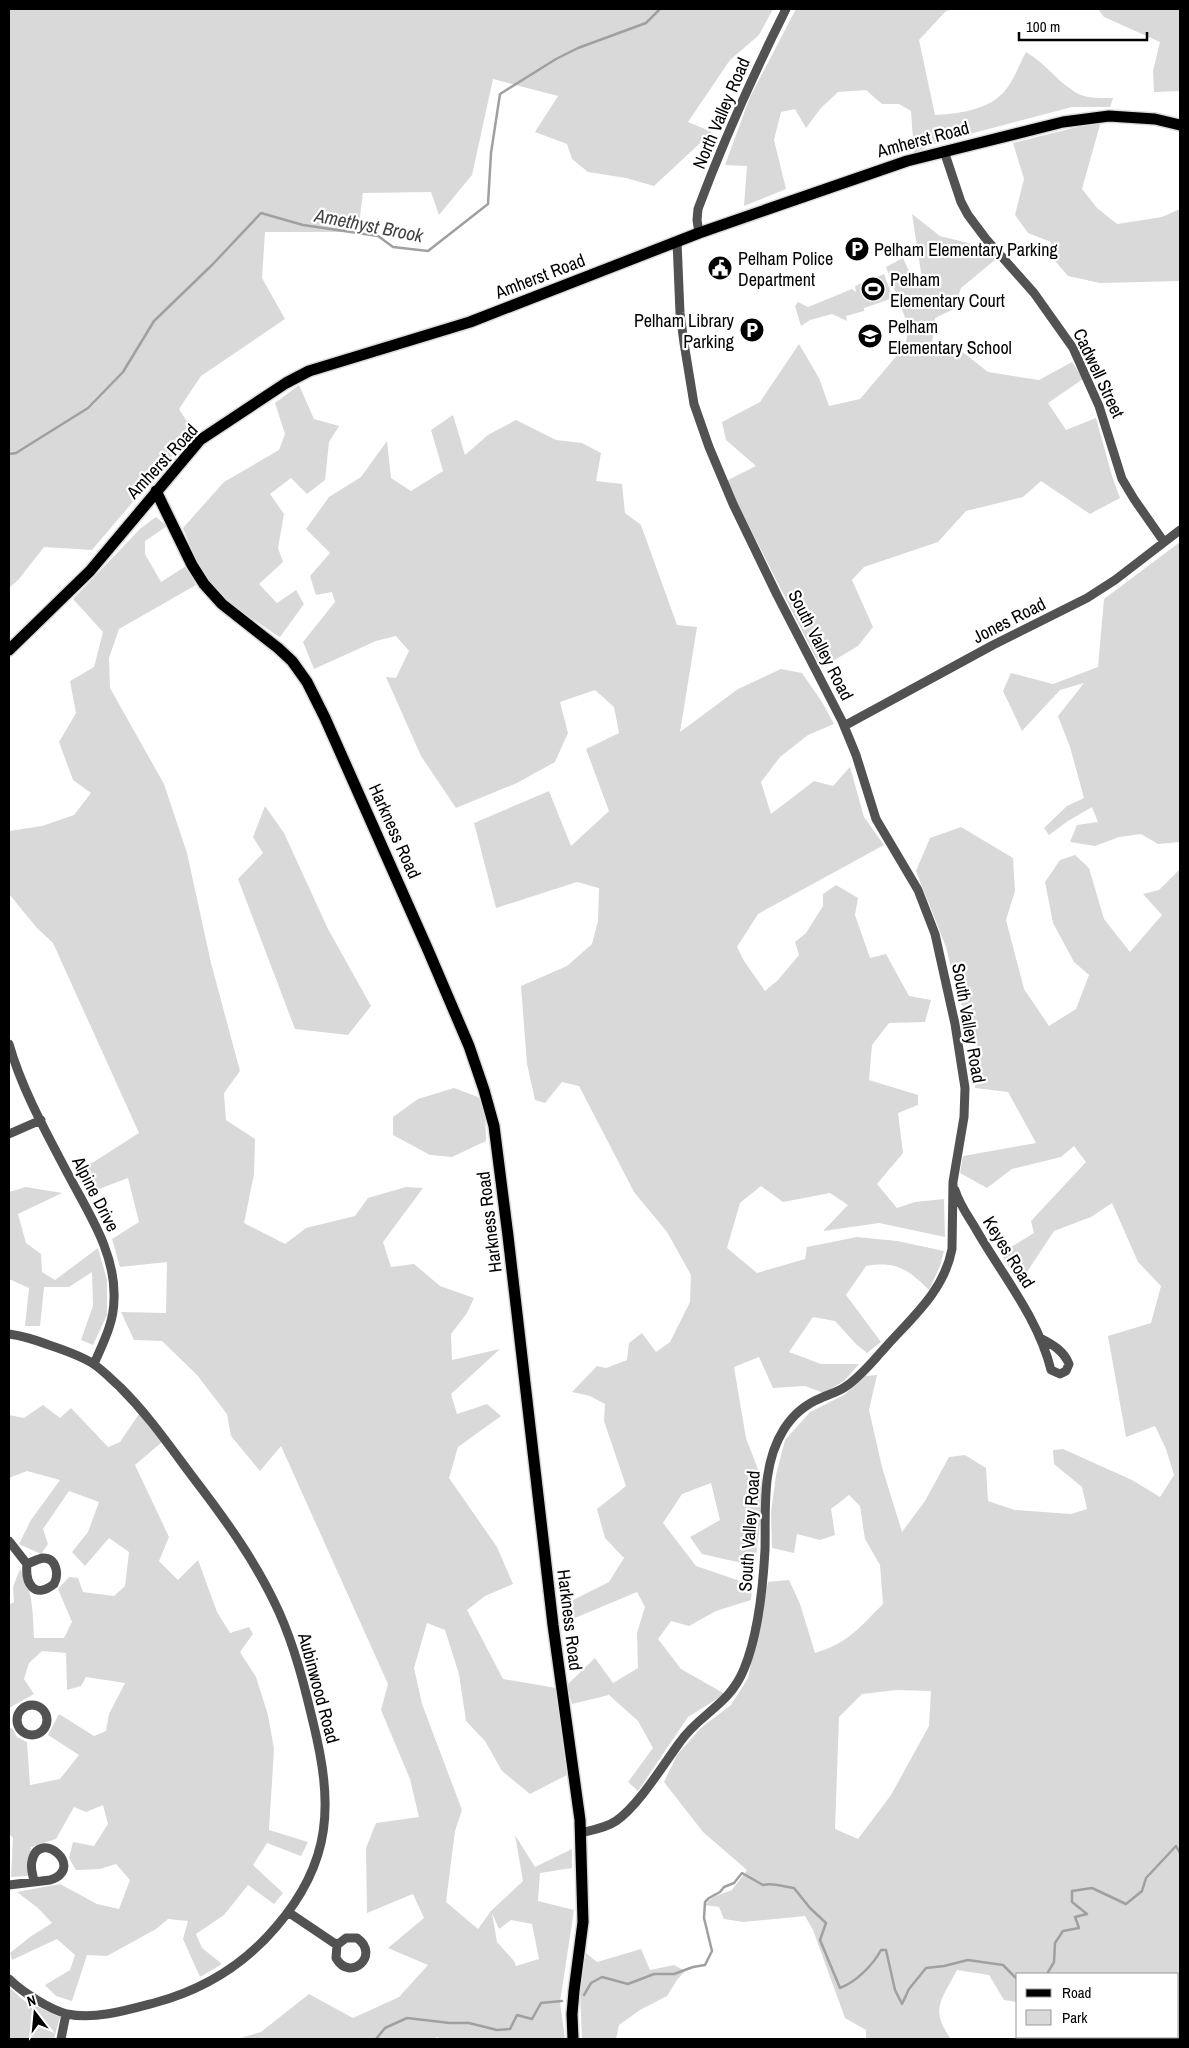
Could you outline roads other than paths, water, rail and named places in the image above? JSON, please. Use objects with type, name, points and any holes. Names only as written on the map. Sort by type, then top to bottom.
[{"type":"main road","name":"Amherst Road","points":[[9,650],[90,571],[200,440],[286,383],[309,371],[470,322],[699,232],[871,171],[1063,122],[1109,116],[1155,120],[1180,125]]},
{"type":"main road","name":"Harkness Road","points":[[156,491],[192,565],[209,591],[222,604],[286,654],[307,682],[328,724],[428,950],[469,1046],[484,1090],[498,1150],[543,1546],[580,1833],[583,1922],[572,2014],[573,2039]]},
{"type":"street","name":"North Valley Road","points":[[699,232],[698,209],[721,148],[745,92],[786,9]]},
{"type":"street","name":"Cadwell Street","points":[[944,151],[961,202],[968,214],[986,239],[1038,297],[1073,348],[1099,406],[1122,479],[1164,542]]},
{"type":"street","name":"South Valley Road","points":[[580,1833],[608,1825],[619,1818],[653,1779],[683,1737],[726,1699],[737,1683],[751,1648],[762,1590],[766,1483],[778,1440],[789,1422],[802,1409],[819,1398],[844,1388],[860,1374],[916,1315],[934,1292],[946,1272],[952,1249],[953,1182],[964,1117],[965,1088],[955,1024],[931,922],[920,894],[882,831],[873,812],[856,755],[844,726],[733,504],[701,427],[693,398],[684,343],[676,241]]},
{"type":"street","name":"Jones Road","points":[[844,726],[1077,603],[1115,580],[1180,530]]},
{"type":"street","name":"Alpine Drive","points":[[9,1044],[17,1071],[64,1167],[93,1216],[112,1276],[114,1295],[112,1317],[94,1364]]},
{"type":"street","points":[[9,1134],[41,1120]]},
{"type":"street","name":"Keyes Road","points":[[953,1182],[962,1208],[1023,1304],[1040,1338]]},
{"type":"street","name":"Aubinwood Road","points":[[9,1334],[52,1346],[94,1364],[146,1414],[254,1563],[271,1596],[293,1648],[304,1684],[320,1750],[326,1806],[322,1840],[314,1867],[303,1892],[268,1936],[244,1960],[201,1987],[168,1999],[100,2014],[66,2014]]},
{"type":"street","points":[[9,1541],[27,1564]]},
{"type":"street","points":[[9,1885],[34,1882]]},
{"type":"street","points":[[288,1912],[337,1945]]},
{"type":"street","points":[[9,1979],[39,2001],[66,2014],[61,2039]]},
{"type":"waterway","name":"Amethyst Brook","points":[[9,454],[16,453],[88,408],[123,372],[154,321],[213,264],[261,213],[303,225],[378,236],[393,247],[428,251],[488,204],[491,153],[500,94],[556,59],[578,48],[646,23],[660,9]]},
{"type":"waterway","points":[[1048,1973],[1054,1962],[1055,1943],[1063,1931],[1079,1928],[1075,1917],[1087,1914],[1072,1902],[1072,1891],[1092,1888],[1126,1904],[1142,1891],[1146,1878],[1176,1846],[1180,1853]]},
{"type":"waterway","points":[[584,1995],[591,1983],[602,1977],[628,1984],[654,1974],[674,1974],[705,1965],[712,1951],[704,1918],[705,1902],[724,1887],[734,1883],[742,1873],[763,1885],[775,1884],[794,1888],[810,1908],[826,1923],[820,1940],[840,1988],[852,1982],[864,1972],[881,1950],[886,1950],[895,1990],[902,2004],[909,1989],[926,1968],[968,1960],[1003,1965],[1016,1978]]},
{"type":"waterway","points":[[376,2039],[385,2028],[407,2018],[450,2023],[469,2023],[497,2030],[510,2029],[517,2015],[532,2019],[541,2003],[562,2001]]},
{"type":"place","name":"Pelham Elementary Parking","points":[[857,249]]},
{"type":"place","name":"Pelham Police Department","points":[[720,268]]},
{"type":"place","name":"Pelham Elementary Court","points":[[873,289]]},
{"type":"place","name":"Pelham Library Parking","points":[[752,330]]},
{"type":"place","name":"Pelham Elementary School","points":[[870,336]]}]
